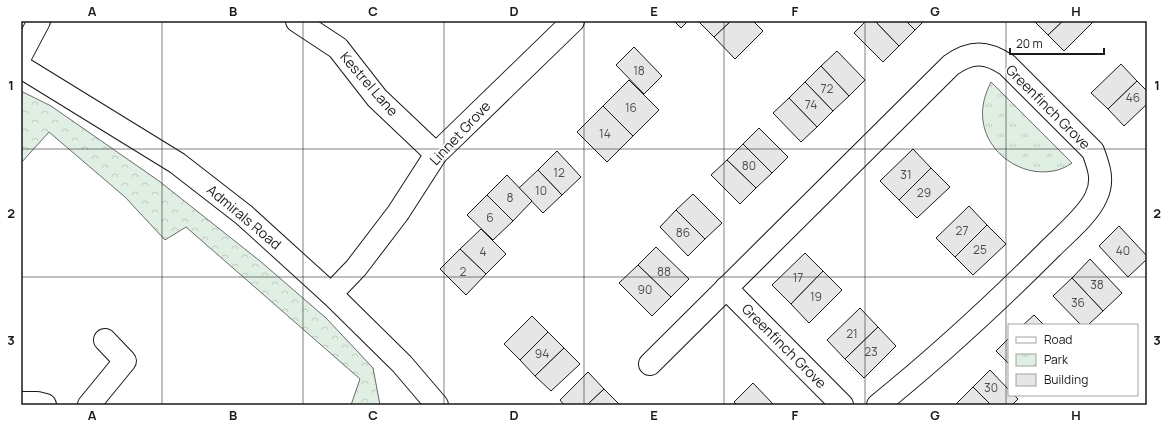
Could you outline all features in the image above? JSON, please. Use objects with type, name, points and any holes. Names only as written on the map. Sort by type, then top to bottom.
[{"type":"street","points":[[21,54],[39,21]]},
{"type":"street","name":"Kestrel Lane","points":[[297,21],[338,48],[378,98],[436,154]]},
{"type":"street","name":"Linnet Grove","points":[[331,294],[356,268],[398,213],[436,154],[573,21]]},
{"type":"street","name":"Greenfinch Grove","points":[[650,364],[951,65],[961,58],[973,55],[984,54],[996,57],[1007,65],[1093,151],[1099,166],[1101,182],[1096,198],[1084,215],[1014,285],[909,380],[878,405]]},
{"type":"street","name":"Admirals Road","points":[[21,67],[177,163],[244,215],[331,294],[402,364],[437,405]]},
{"type":"street","name":"Greenfinch Grove","points":[[726,288],[842,405]]},
{"type":"street","points":[[89,405],[125,361],[105,340]]},
{"type":"street","points":[[21,403],[37,403],[45,405]]},
{"type":"green space","points":[[991,82],[1072,163],[1058,170],[1041,172],[1018,166],[998,152],[986,133],[983,121],[984,101]]},
{"type":"green space","points":[[21,91],[51,106],[159,181],[260,261],[326,318],[373,368],[380,405],[351,405],[360,379],[186,227],[165,240],[125,197],[49,132],[21,163]]},
{"type":"building","points":[[674,21],[688,21],[681,28]]},
{"type":"building","points":[[698,21],[731,21],[714,37]]},
{"type":"building","points":[[731,21],[753,21],[763,31],[735,59],[714,37]]},
{"type":"building","points":[[866,21],[875,21],[899,46],[883,62],[854,33]]},
{"type":"building","points":[[875,21],[906,21],[915,30],[899,46]]},
{"type":"building","points":[[906,21],[924,21],[915,30]]},
{"type":"building","points":[[1034,21],[1063,21],[1048,35]]},
{"type":"building","points":[[1063,21],[1093,22],[1064,51],[1048,35]]},
{"type":"building","points":[[634,47],[662,76],[644,94],[616,65]]},
{"type":"building","points":[[837,51],[865,80],[849,96],[821,66]]},
{"type":"building","points":[[1121,64],[1137,81],[1108,109],[1091,93]]},
{"type":"building","points":[[821,66],[849,96],[833,111],[805,82]]},
{"type":"building","points":[[629,80],[659,110],[633,136],[603,106]]},
{"type":"building","points":[[1137,81],[1147,91],[1147,104],[1124,126],[1108,109]]},
{"type":"building","points":[[805,82],[833,111],[817,127],[789,98]]},
{"type":"building","points":[[789,98],[817,127],[801,142],[773,113]]},
{"type":"building","points":[[603,106],[633,136],[607,162],[577,132]]},
{"type":"building","points":[[759,128],[788,157],[772,173],[743,144]]},
{"type":"building","points":[[743,144],[772,173],[756,188],[727,160]]},
{"type":"building","points":[[913,149],[931,168],[899,200],[880,181]]},
{"type":"building","points":[[557,151],[581,177],[562,195],[538,170]]},
{"type":"building","points":[[727,160],[756,188],[740,204],[711,175]]},
{"type":"building","points":[[931,168],[950,187],[917,218],[899,200]]},
{"type":"building","points":[[538,170],[562,195],[543,213],[519,188]]},
{"type":"building","points":[[507,175],[532,201],[513,221],[487,195]]},
{"type":"building","points":[[693,194],[722,223],[705,239],[676,210]]},
{"type":"building","points":[[487,195],[513,221],[493,240],[467,215]]},
{"type":"building","points":[[969,206],[987,225],[955,257],[936,238]]},
{"type":"building","points":[[676,210],[705,239],[688,256],[660,227]]},
{"type":"building","points":[[987,225],[1006,244],[973,275],[955,257]]},
{"type":"building","points":[[1119,226],[1147,256],[1147,259],[1128,277],[1099,246]]},
{"type":"building","points":[[481,229],[506,254],[486,274],[460,249]]},
{"type":"building","points":[[656,247],[689,279],[671,297],[638,265]]},
{"type":"building","points":[[460,249],[486,274],[466,295],[440,269]]},
{"type":"building","points":[[805,253],[823,271],[791,304],[772,285]]},
{"type":"building","points":[[1090,259],[1122,293],[1103,311],[1072,278]]},
{"type":"building","points":[[638,265],[671,297],[652,316],[619,283]]},
{"type":"building","points":[[823,271],[842,290],[809,323],[791,304]]},
{"type":"building","points":[[1072,278],[1103,311],[1089,324],[1080,324],[1053,296]]},
{"type":"building","points":[[860,308],[878,327],[845,359],[827,340]]},
{"type":"building","points":[[1034,315],[1043,324],[1024,324]]},
{"type":"building","points":[[532,316],[548,332],[520,360],[504,344]]},
{"type":"building","points":[[878,327],[896,346],[864,378],[845,359]]},
{"type":"building","points":[[548,332],[564,348],[535,376],[520,360]]},
{"type":"building","points":[[1008,339],[1008,363],[996,351]]},
{"type":"building","points":[[564,348],[580,364],[551,391],[535,376]]},
{"type":"building","points":[[990,370],[1008,389],[1008,396],[1015,396],[1018,399],[1012,405],[991,405],[973,387]]},
{"type":"building","points":[[588,372],[604,389],[587,405],[564,405],[560,400]]},
{"type":"building","points":[[753,383],[774,405],[737,405],[734,402]]},
{"type":"building","points":[[973,387],[991,405],[956,404]]},
{"type":"building","points":[[604,389],[620,405],[587,405]]}]
